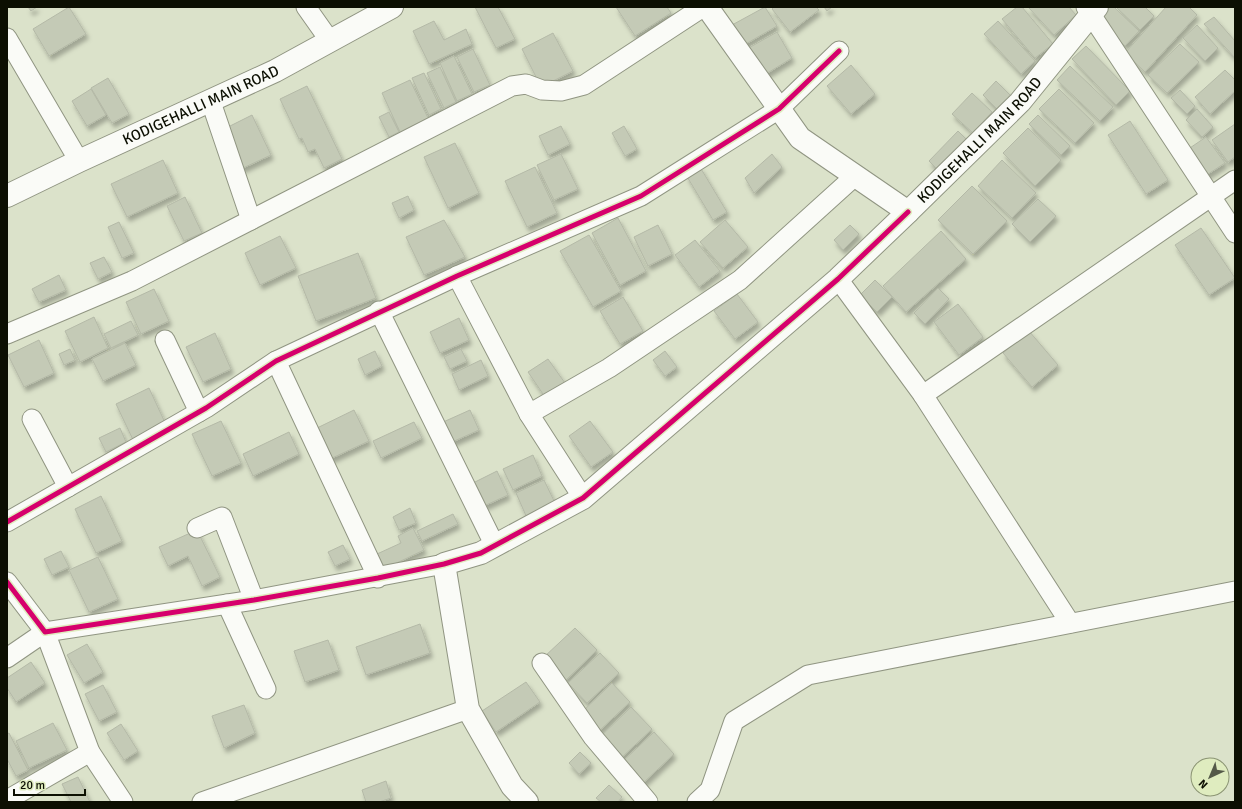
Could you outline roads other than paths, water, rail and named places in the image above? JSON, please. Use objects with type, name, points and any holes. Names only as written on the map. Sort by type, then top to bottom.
[{"type":"street","points":[[306,7],[330,41]]},
{"type":"street","name":"KODIGEHALLI MAIN ROAD","points":[[7,196],[78,161],[275,72],[392,7]]},
{"type":"street","points":[[7,334],[132,281],[512,86],[526,84],[542,90],[561,91],[584,85],[703,7]]},
{"type":"street","name":"KODIGEHALLI MAIN ROAD","points":[[707,7],[800,138],[908,212],[1020,102],[1091,9]]},
{"type":"street","points":[[1091,9],[1235,233]]},
{"type":"street","points":[[7,38],[78,161]]},
{"type":"street","points":[[7,522],[199,412],[276,361],[379,311],[642,196],[779,109],[839,51]]},
{"type":"street","points":[[211,102],[251,220]]},
{"type":"street","points":[[529,414],[609,368],[740,280],[855,176]]},
{"type":"street","points":[[923,395],[1211,195],[1235,180]]},
{"type":"street","points":[[7,658],[45,632],[254,600],[378,578],[444,564],[481,553],[583,498],[838,279],[908,212]]},
{"type":"street","points":[[457,276],[529,414],[583,498]]},
{"type":"street","points":[[838,279],[923,395],[1070,623]]},
{"type":"street","points":[[379,311],[495,546]]},
{"type":"street","points":[[165,340],[199,412]]},
{"type":"street","points":[[276,361],[378,578]]},
{"type":"street","points":[[32,419],[68,487]]},
{"type":"street","points":[[197,528],[222,517],[254,600]]},
{"type":"street","points":[[444,564],[468,709],[512,786],[526,802]]},
{"type":"street","points":[[7,582],[45,632],[90,752],[123,802]]},
{"type":"street","points":[[697,802],[710,790],[734,721],[808,675],[1235,591]]},
{"type":"street","points":[[227,604],[266,689]]},
{"type":"street","points":[[542,663],[592,737],[648,802]]},
{"type":"street","points":[[202,802],[468,709]]},
{"type":"street","points":[[7,800],[90,752]]}]
